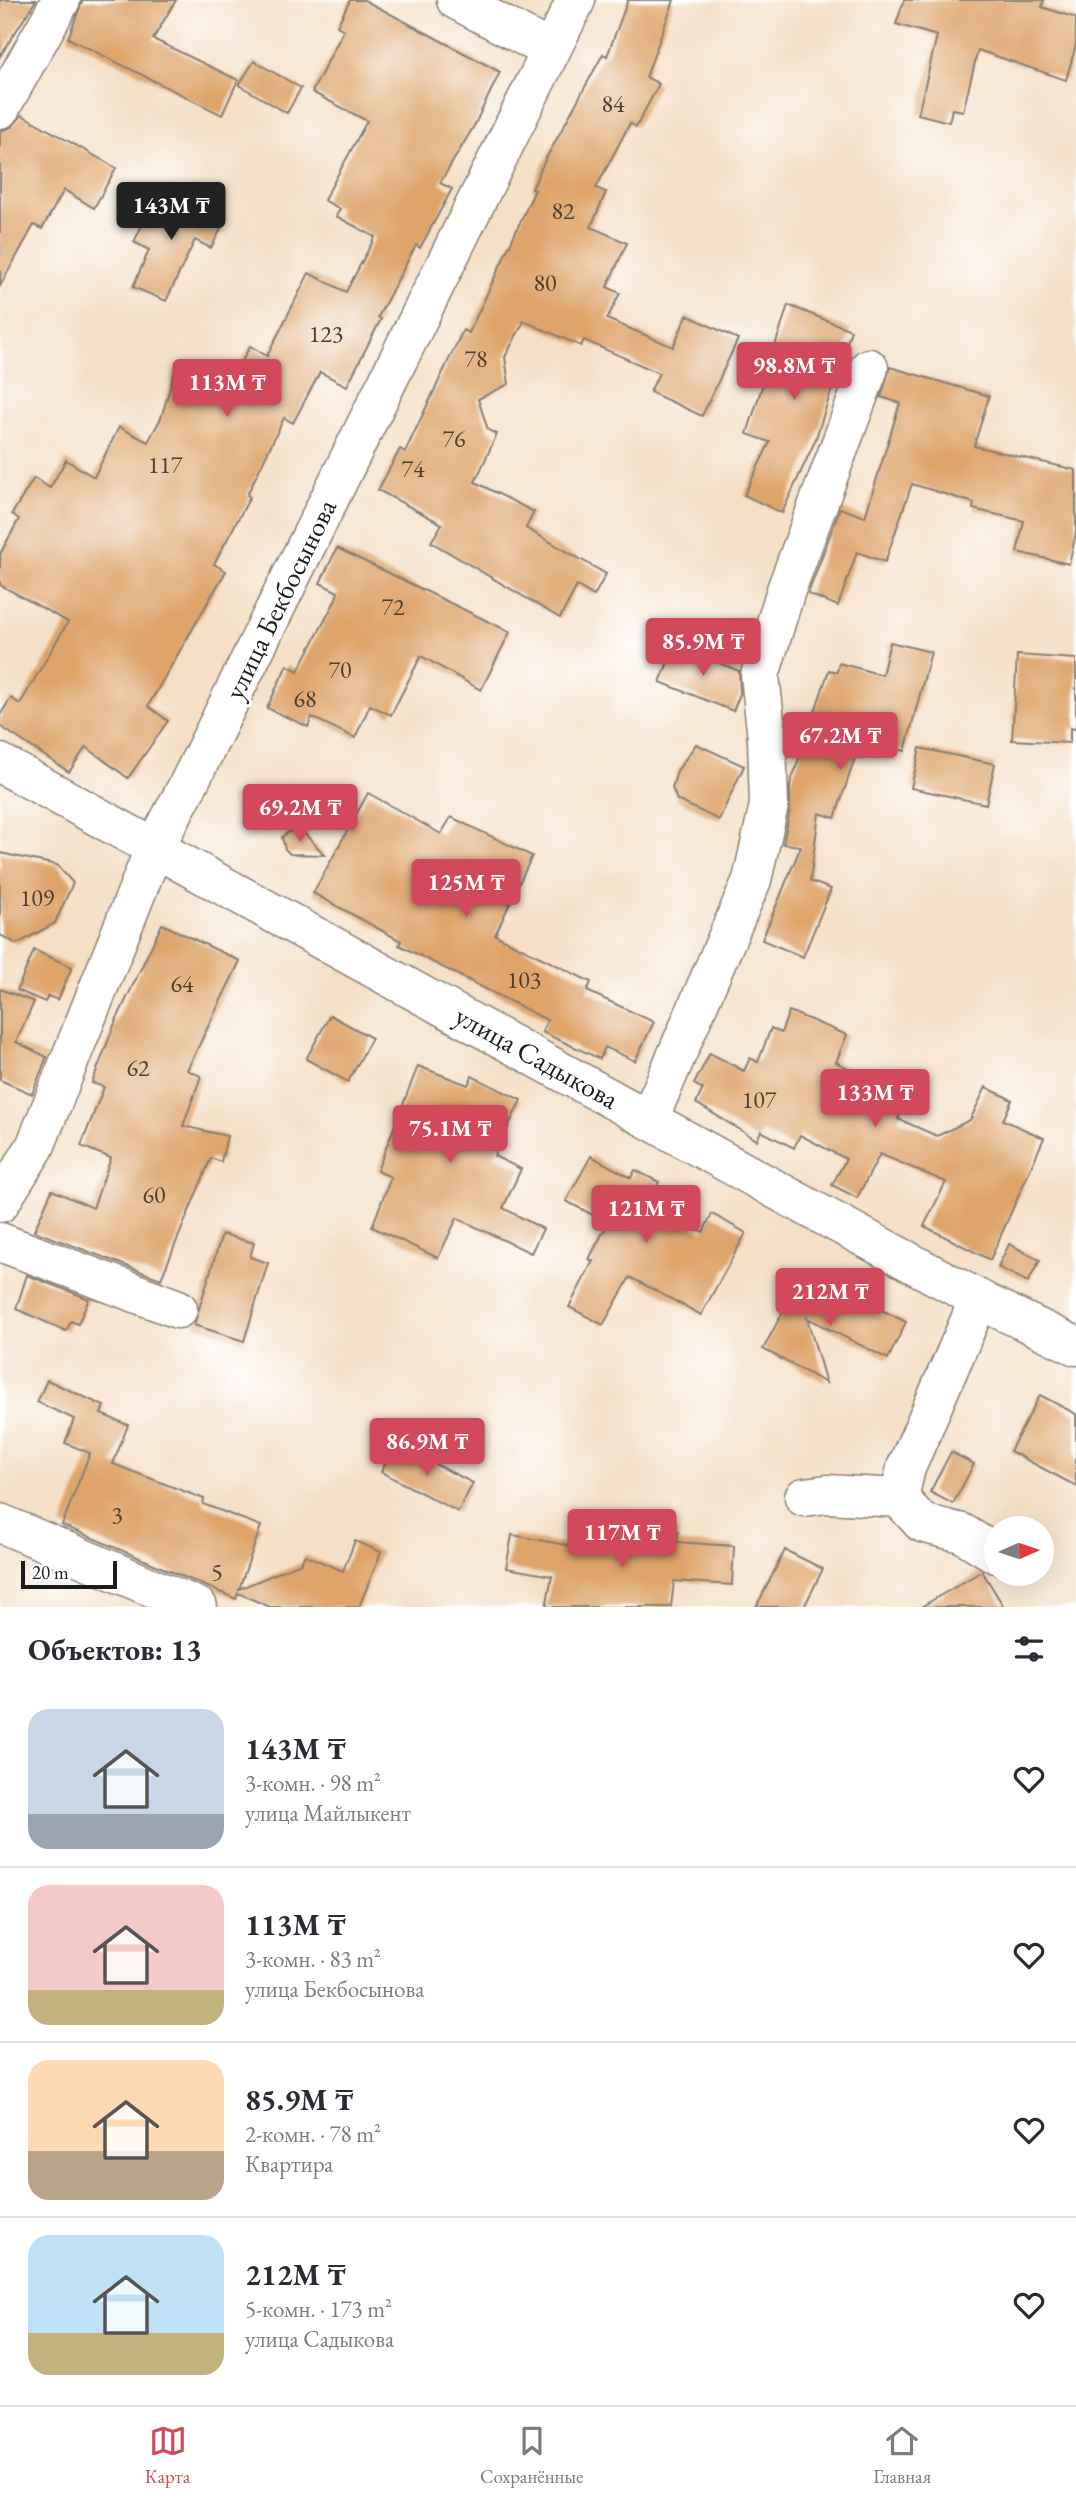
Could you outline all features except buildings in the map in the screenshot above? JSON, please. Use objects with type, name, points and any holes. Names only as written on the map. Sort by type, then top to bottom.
[{"type":"street","points":[[0,109],[61,0]]},
{"type":"street","points":[[456,0],[550,50]]},
{"type":"street","name":"улица Бекбосынова","points":[[0,1203],[35,1147],[153,849],[187,787],[576,0]]},
{"type":"street","points":[[649,1119],[752,880],[769,805],[767,739],[760,675],[786,590],[869,368]]},
{"type":"street","name":"улица Садыкова","points":[[0,763],[979,1299],[1076,1346]]},
{"type":"street","points":[[0,1242],[178,1309]]},
{"type":"street","points":[[899,1498],[906,1468],[979,1299]]},
{"type":"street","points":[[804,1497],[827,1494],[899,1498],[922,1523],[962,1533],[984,1547]]},
{"type":"street","points":[[0,1523],[198,1607]]}]
